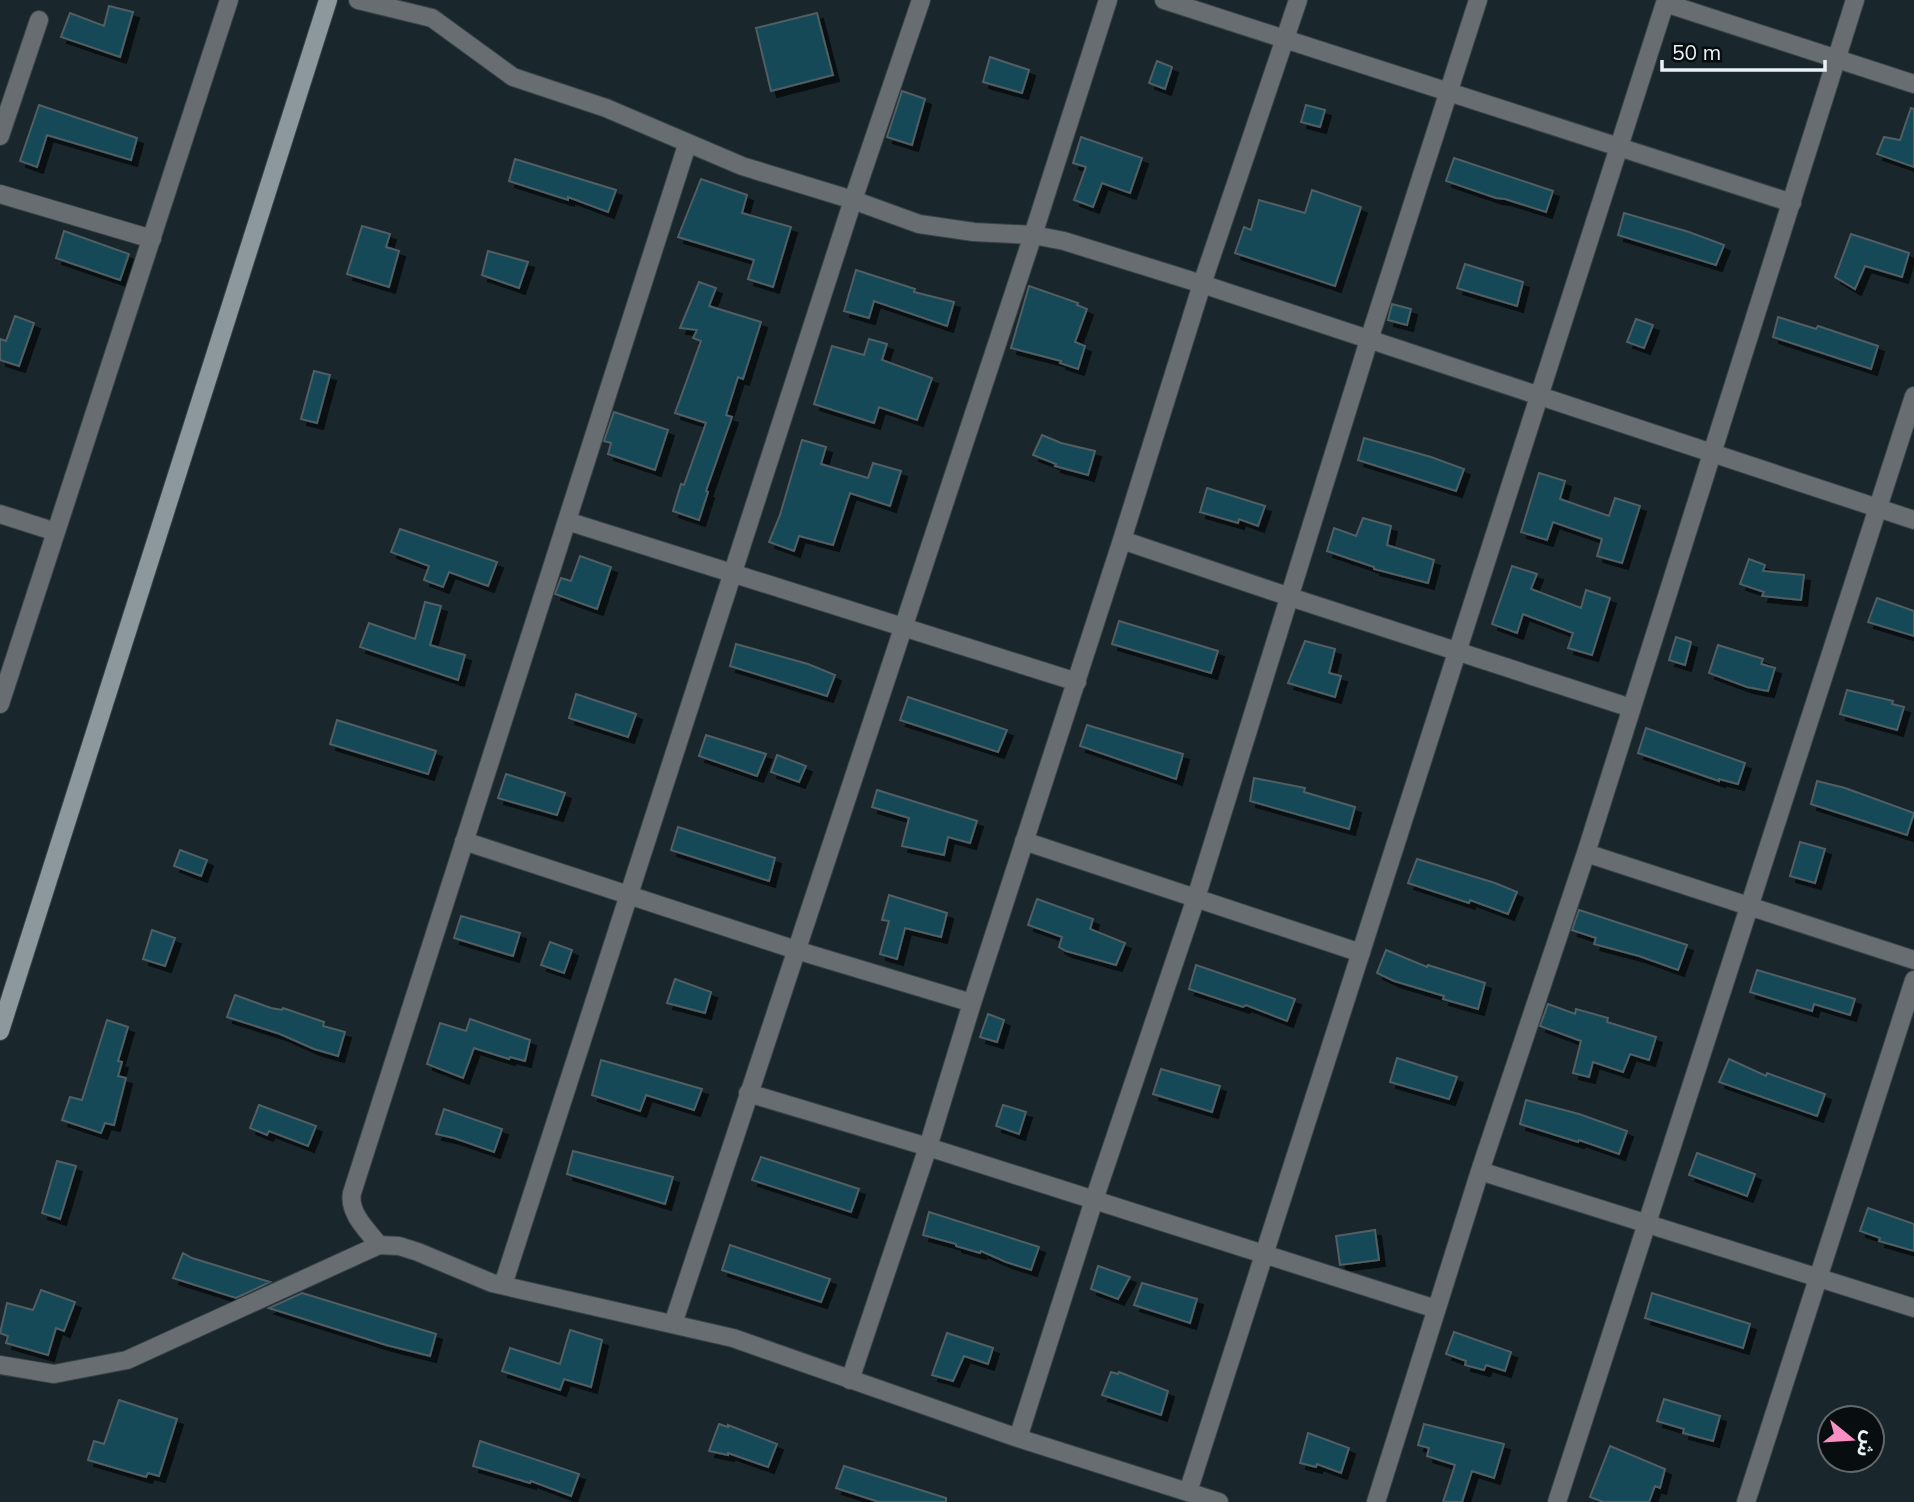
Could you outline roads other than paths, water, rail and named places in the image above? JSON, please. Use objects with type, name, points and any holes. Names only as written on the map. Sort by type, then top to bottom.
[{"type":"street","points":[[0,704],[229,0]]},
{"type":"street","points":[[0,1031],[328,0]]},
{"type":"street","points":[[358,0],[432,18],[513,77],[606,108],[687,145],[743,166],[853,200],[919,224],[1033,235],[1064,241],[1202,284],[1914,520]]},
{"type":"street","points":[[503,1286],[853,200],[921,0]]},
{"type":"street","points":[[673,1324],[1108,0]]},
{"type":"street","points":[[1164,0],[1792,203]]},
{"type":"street","points":[[850,1380],[928,1147],[1202,284],[1298,0]]},
{"type":"street","points":[[1018,1438],[1094,1200],[1196,898],[1369,340],[1478,0]]},
{"type":"street","points":[[1376,1502],[1480,1171],[1586,853],[1714,453],[1855,0]]},
{"type":"street","points":[[1188,1492],[1665,1],[1914,84]]},
{"type":"street","points":[[0,136],[39,20]]},
{"type":"street","points":[[379,1245],[354,1212],[350,1200],[687,145]]},
{"type":"street","points":[[0,194],[152,239]]},
{"type":"street","points":[[1557,1502],[1914,396]]},
{"type":"street","points":[[0,514],[56,532]]},
{"type":"street","points":[[567,521],[1077,682]]},
{"type":"street","points":[[1122,540],[1631,708]]},
{"type":"street","points":[[464,841],[796,950],[972,1003]]},
{"type":"street","points":[[1024,841],[1361,953]]},
{"type":"street","points":[[1586,853],[1914,960]]},
{"type":"street","points":[[1746,1502],[1914,980]]},
{"type":"street","points":[[748,1093],[928,1147],[1436,1309]]},
{"type":"street","points":[[1480,1171],[1914,1308]]},
{"type":"street","points":[[0,1365],[54,1374],[127,1360],[379,1245],[399,1246],[492,1283],[733,1338],[1018,1438],[1219,1502]]}]
